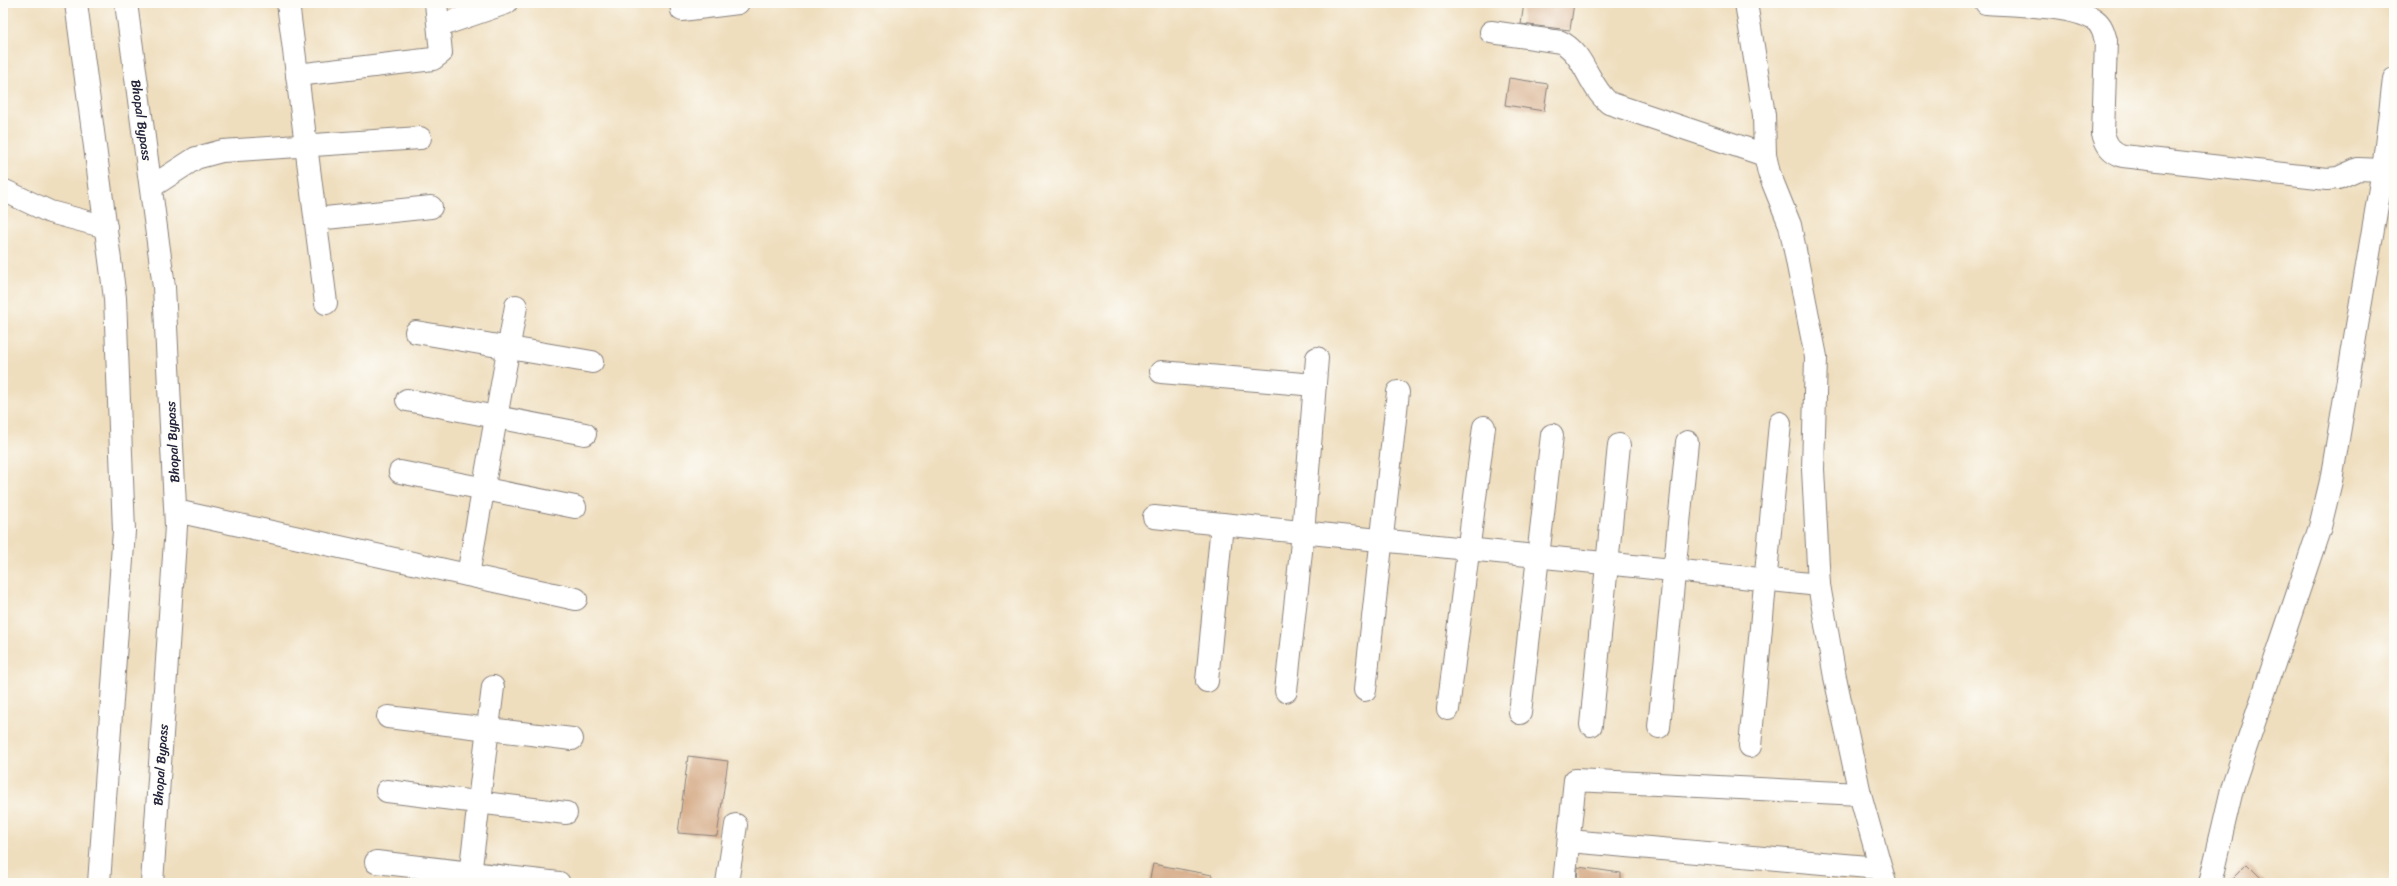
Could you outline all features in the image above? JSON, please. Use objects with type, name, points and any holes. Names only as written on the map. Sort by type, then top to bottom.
[{"type":"main road","points":[[76,3],[115,298],[124,531],[99,883]]},
{"type":"main road","name":"Bhopal Bypass","points":[[126,3],[164,287],[176,511],[176,534],[152,883]]},
{"type":"main road","points":[[297,75],[433,59],[441,53],[436,3]]},
{"type":"main road","points":[[439,26],[506,3]]},
{"type":"main road","points":[[681,3],[682,10],[738,3]]},
{"type":"main road","points":[[1569,841],[1882,876],[1860,794],[1835,677],[1819,586],[1813,469],[1816,356],[1790,225],[1769,173],[1765,155],[1764,115],[1746,3]]},
{"type":"main road","points":[[1986,3],[2069,10],[2083,14],[2096,21],[2103,30],[2106,41],[2103,134],[2106,145],[2114,153],[2123,156],[2327,179],[2338,178],[2358,169],[2383,170]]},
{"type":"main road","points":[[293,4],[297,75],[326,303]]},
{"type":"main road","points":[[1491,32],[1561,42],[1570,46],[1600,95],[1609,103],[1765,155]]},
{"type":"main road","points":[[2210,883],[2234,785],[2320,527],[2331,481],[2383,170],[2394,82]]},
{"type":"main road","points":[[151,186],[196,158],[222,151],[420,138]]},
{"type":"main road","points":[[3,190],[39,208],[106,227]]},
{"type":"main road","points":[[316,219],[431,207]]},
{"type":"main road","points":[[468,575],[516,306]]},
{"type":"main road","points":[[416,332],[592,362]]},
{"type":"main road","points":[[1286,691],[1303,533],[1318,358]]},
{"type":"main road","points":[[1161,372],[1315,385]]},
{"type":"main road","points":[[1365,690],[1380,540],[1398,392]]},
{"type":"main road","points":[[407,400],[585,434]]},
{"type":"main road","points":[[1750,746],[1780,423]]},
{"type":"main road","points":[[1448,709],[1484,428]]},
{"type":"main road","points":[[1520,713],[1552,436]]},
{"type":"main road","points":[[1659,727],[1676,571],[1687,442]]},
{"type":"main road","points":[[1591,725],[1619,445]]},
{"type":"main road","points":[[400,472],[575,507]]},
{"type":"main road","points":[[176,511],[576,599]]},
{"type":"main road","points":[[1154,517],[1819,586]]},
{"type":"main road","points":[[1207,682],[1222,524]]},
{"type":"main road","points":[[469,878],[493,687]]},
{"type":"main road","points":[[388,717],[572,739]]},
{"type":"main road","points":[[1564,883],[1574,780],[1860,794]]},
{"type":"main road","points":[[387,791],[566,813]]},
{"type":"main road","points":[[727,883],[736,825]]},
{"type":"main road","points":[[376,862],[469,878],[559,883]]},
{"type":"building","points":[[1524,3],[1574,3],[1570,30],[1521,24]]},
{"type":"building","points":[[1509,78],[1548,84],[1544,111],[1505,105]]},
{"type":"building","points":[[688,756],[728,761],[717,836],[678,833]]},
{"type":"building","points":[[1153,864],[1212,875],[1211,883],[1149,883]]},
{"type":"building","points":[[2247,864],[2266,883],[2228,883]]},
{"type":"building","points":[[1578,867],[1621,873],[1621,883],[1577,883]]}]
